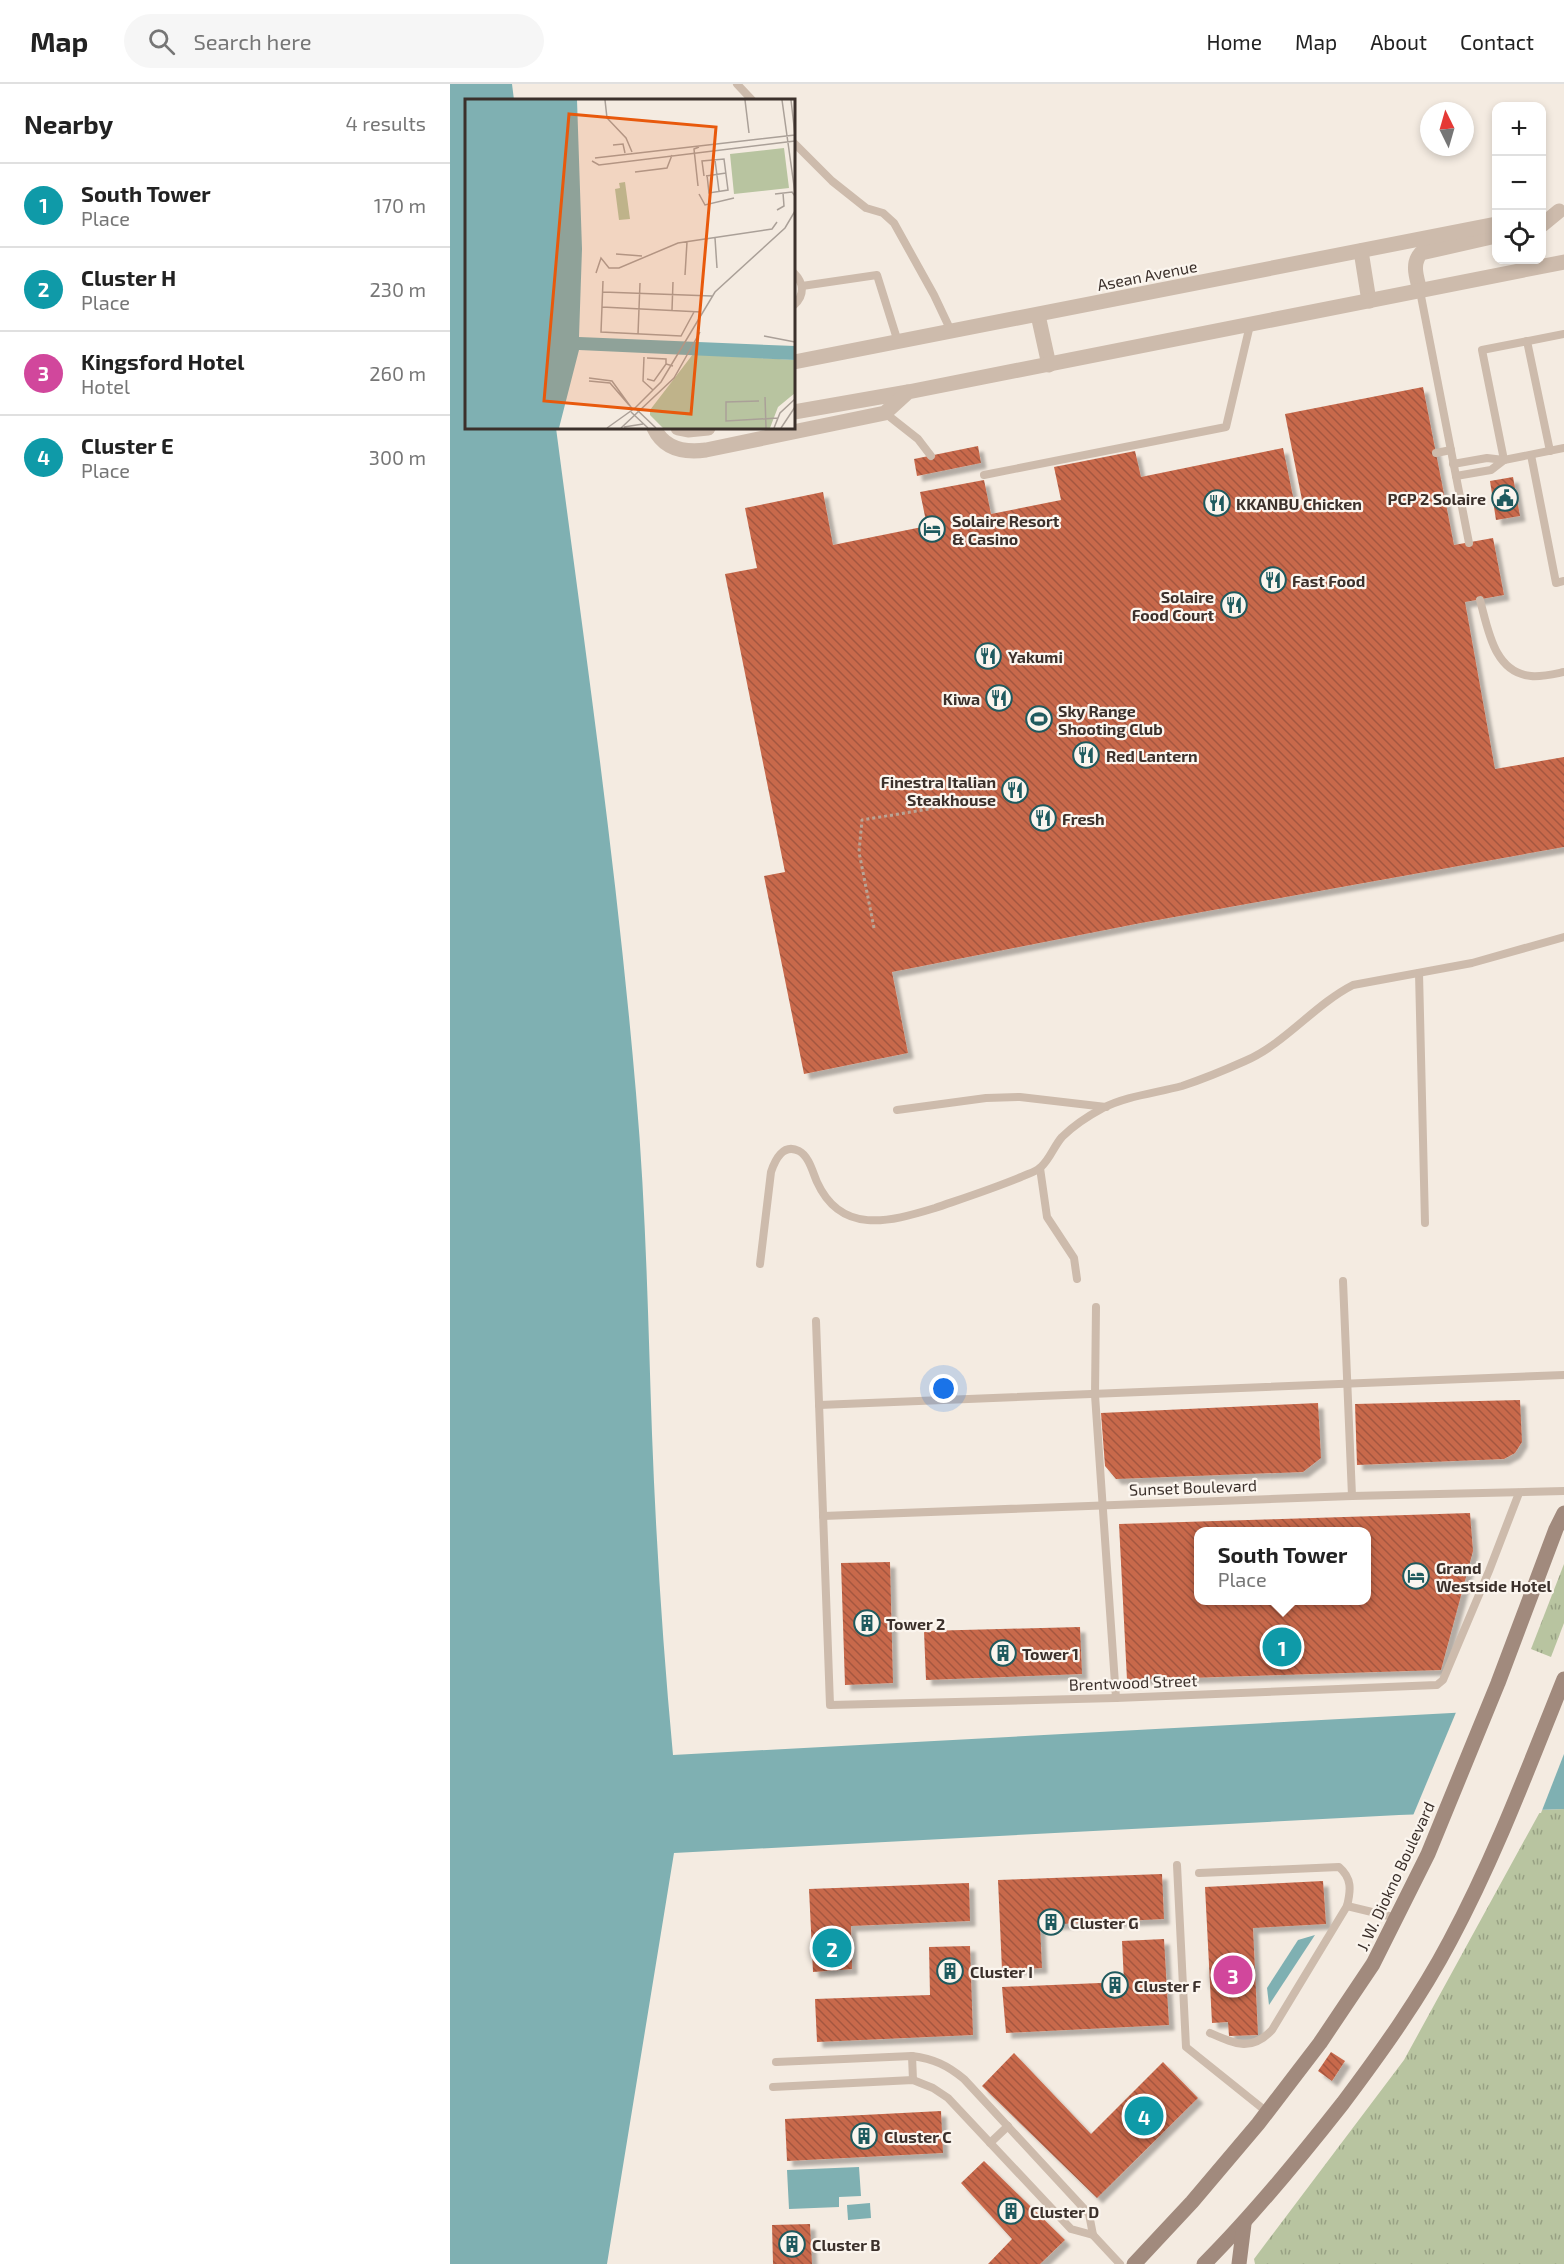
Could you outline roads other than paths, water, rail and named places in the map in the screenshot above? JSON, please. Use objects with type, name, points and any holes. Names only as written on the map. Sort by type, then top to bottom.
[{"type":"street","points":[[1546,213],[1562,210]]},
{"type":"street","points":[[1546,222],[1562,210]]},
{"type":"street","name":"Asean Avenue","points":[[796,361],[1492,225]]},
{"type":"street","points":[[1420,291],[1415,266],[1421,253],[1492,237]]},
{"type":"street","points":[[1361,251],[1370,301]]},
{"type":"street","points":[[795,412],[1049,365],[1564,262]]},
{"type":"street","points":[[1038,315],[1049,365]]},
{"type":"street","points":[[655,429],[660,437],[673,447],[696,451],[890,408],[908,392]]},
{"type":"street","points":[[795,424],[890,408]]},
{"type":"street","points":[[665,429],[676,438],[693,442],[770,429]]},
{"type":"street","points":[[683,429],[698,429]]},
{"type":"street","name":"J. W. Diokno Boulevard","points":[[1139,2262],[1267,2112],[1320,2043],[1373,1964],[1428,1854],[1564,1513]]},
{"type":"street","points":[[1204,2264],[1244,2224],[1310,2145],[1366,2073],[1414,2004],[1450,1940],[1491,1854],[1564,1679]]},
{"type":"street","points":[[1239,2264],[1244,2224]]},
{"type":"lane","points":[[737,84],[752,99]]},
{"type":"lane","points":[[795,144],[840,187],[866,208],[882,213],[894,223],[902,234],[951,331]]},
{"type":"lane","points":[[795,275],[802,286],[800,298],[795,304]]},
{"type":"lane","points":[[802,286],[877,275],[898,342]]},
{"type":"lane","points":[[1420,291],[1469,543]]},
{"type":"lane","points":[[984,475],[1226,427],[1250,325]]},
{"type":"lane","points":[[1504,460],[1482,350],[1564,334]]},
{"type":"lane","points":[[1527,341],[1550,451]]},
{"type":"lane","points":[[890,408],[931,456]]},
{"type":"lane","points":[[1454,464],[1487,458],[1504,460],[1564,448]]},
{"type":"lane","points":[[1436,453],[1451,450]]},
{"type":"lane","points":[[1530,455],[1556,583],[1564,581]]},
{"type":"lane","points":[[1456,476],[1491,470],[1504,460]]},
{"type":"lane","points":[[1480,600],[1490,637],[1498,655],[1511,671],[1534,677],[1564,672]]},
{"type":"lane","points":[[760,1264],[771,1172],[775,1158],[783,1151],[800,1152],[806,1158],[820,1189],[832,1207],[849,1217],[875,1222],[928,1210],[988,1191],[1040,1168],[1062,1138],[1080,1122],[1106,1107],[1182,1085],[1248,1060],[1296,1028],[1337,993],[1353,985],[1473,963],[1564,938]]},
{"type":"lane","points":[[1419,973],[1425,1223]]},
{"type":"lane","points":[[897,1110],[986,1098],[1020,1097],[1106,1107]]},
{"type":"lane","points":[[1040,1168],[1047,1217],[1074,1258],[1077,1279]]},
{"type":"lane","points":[[1343,1281],[1352,1496]]},
{"type":"lane","points":[[1096,1307],[1095,1395],[1116,1698]]},
{"type":"lane","points":[[816,1322],[823,1516]]},
{"type":"lane","points":[[819,1405],[1564,1376]]},
{"type":"lane","name":"Sunset Boulevard","points":[[823,1516],[1352,1496],[1564,1491]]},
{"type":"lane","name":"Brentwood Street","points":[[823,1516],[830,1705],[1116,1698],[1437,1685],[1443,1680],[1519,1493]]},
{"type":"lane","points":[[1177,1865],[1186,2047],[1267,2112]]},
{"type":"lane","points":[[1199,1873],[1339,1867],[1345,1872],[1351,1890],[1347,1906],[1272,2030],[1265,2037],[1250,2044],[1230,2042],[1210,2033]]},
{"type":"lane","points":[[1347,1906],[1397,1918]]},
{"type":"lane","points":[[912,2056],[913,2080]]},
{"type":"lane","points":[[776,2062],[912,2056],[946,2065],[964,2079],[1089,2214],[1093,2235]]},
{"type":"lane","points":[[773,2086],[913,2080],[933,2088],[948,2098],[1071,2229],[1093,2235],[1120,2264]]},
{"type":"lane","points":[[990,2143],[1008,2126]]},
{"type":"water","points":[[450,84],[512,84],[514,99],[465,99],[465,429],[556,429],[610,843],[636,1093],[644,1220],[658,1554],[673,1755],[1564,1707],[1564,1809],[1399,1815],[674,1853],[607,2264],[450,2264]]},
{"type":"water","points":[[1315,1935],[1269,2005],[1267,1988],[1298,1940]]},
{"type":"water","points":[[859,2167],[861,2196],[839,2197],[839,2207],[789,2209],[787,2170]]},
{"type":"water","points":[[870,2203],[871,2218],[848,2220],[847,2205]]},
{"type":"place","name":"PCP 2 Solaire","points":[[1505,498]]},
{"type":"place","name":"KKANBU Chicken","points":[[1217,503]]},
{"type":"place","name":"Solaire Resort & Casino","points":[[932,529]]},
{"type":"place","name":"Fast Food","points":[[1273,580]]},
{"type":"place","name":"Solaire Food Court","points":[[1234,605]]},
{"type":"place","name":"Yakumi","points":[[988,656]]},
{"type":"place","name":"Kiwa","points":[[999,698]]},
{"type":"place","name":"Sky Range Shooting Club","points":[[1039,719]]},
{"type":"place","name":"Red Lantern","points":[[1086,755]]},
{"type":"place","name":"Finestra Italian Steakhouse","points":[[1015,790]]},
{"type":"place","name":"Fresh","points":[[1043,818]]},
{"type":"place","name":"Grand Westside Hotel","points":[[1416,1576]]},
{"type":"place","name":"Tower 2","points":[[867,1623]]},
{"type":"place","name":"South Tower","points":[[1282,1647]]},
{"type":"place","name":"Tower 1","points":[[1003,1653]]},
{"type":"place","name":"Cluster G","points":[[1051,1922]]},
{"type":"place","name":"Cluster H","points":[[832,1948]]},
{"type":"place","name":"Cluster I","points":[[950,1971]]},
{"type":"place","name":"Kingsford Hotel","points":[[1233,1975]]},
{"type":"place","name":"Cluster F","points":[[1115,1985]]},
{"type":"place","name":"Cluster E","points":[[1144,2116]]},
{"type":"place","name":"Cluster C","points":[[864,2136]]},
{"type":"place","name":"Cluster D","points":[[1011,2211]]},
{"type":"place","name":"Cluster B","points":[[792,2244]]}]
